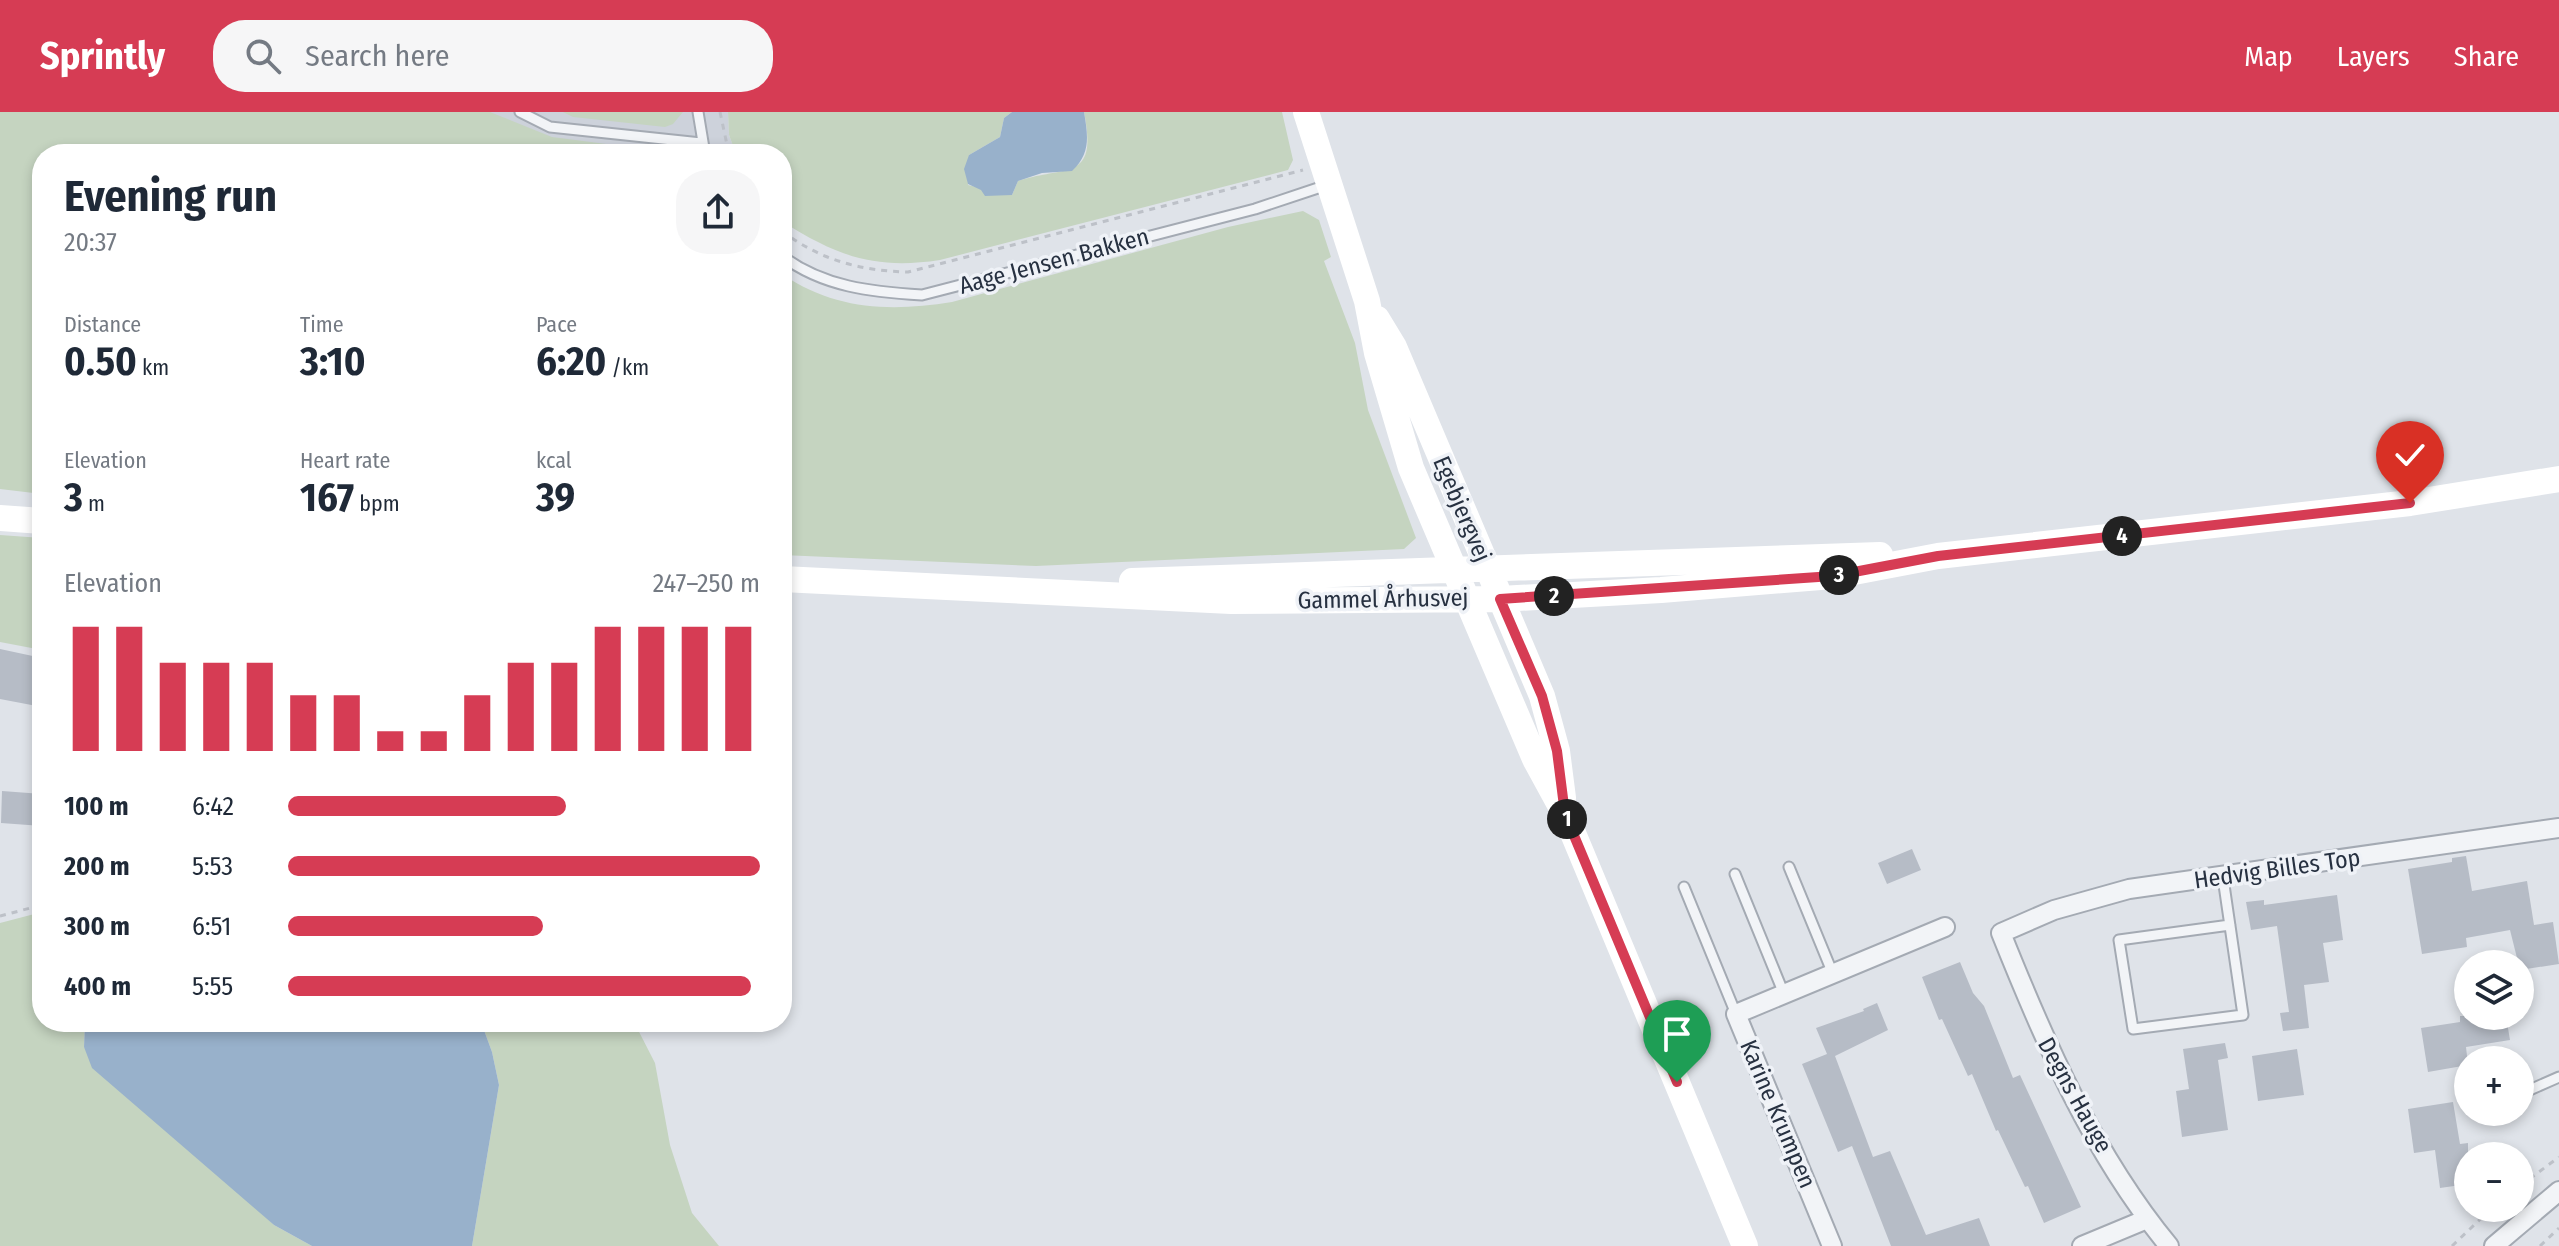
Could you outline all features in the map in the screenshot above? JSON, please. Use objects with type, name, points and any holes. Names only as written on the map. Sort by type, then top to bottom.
[{"type":"main road","name":"Egebjergvej","points":[[1306,112],[1367,301],[1377,353],[1411,468],[1535,759],[1565,814],[1745,1246]]},
{"type":"main road","name":"Egebjergvej","points":[[1367,301],[1394,347],[1542,696],[1557,751],[1565,814]]},
{"type":"main road","name":"Gammel Århusvej","points":[[792,579],[1231,601],[1500,599],[1833,576],[1938,556],[2410,503],[2559,479]]},
{"type":"main road","points":[[0,518],[32,520]]},
{"type":"main road","name":"Gammel Århusvej","points":[[968,587],[1828,555],[1938,556]]},
{"type":"street","name":"Hedvig Billes Top","points":[[2001,933],[2054,910],[2129,889],[2558,830]]},
{"type":"street","name":"Karine Krumpen","points":[[1832,1246],[1736,1014],[1945,927]]},
{"type":"street","name":"Degns Hauge","points":[[2001,933],[2047,1048],[2147,1219],[2169,1246]]},
{"type":"street","points":[[2494,1246],[2559,1191]]},
{"type":"street","points":[[2082,1246],[2147,1219]]},
{"type":"lane","points":[[520,112],[550,127],[701,143],[698,112]]},
{"type":"lane","name":"Aage Jensen Bakken","points":[[792,261],[831,282],[874,292],[922,295],[1255,209],[1324,175]]},
{"type":"lane","points":[[1789,867],[1833,974]]},
{"type":"lane","points":[[1735,874],[1784,994]]},
{"type":"lane","points":[[2223,878],[2230,925],[2243,1015],[2133,1029],[2119,940],[2230,925]]},
{"type":"lane","points":[[1684,887],[1736,1014]]},
{"type":"lane","points":[[2534,1088],[2559,1077]]},
{"type":"path","points":[[720,112],[727,144]]},
{"type":"path","points":[[792,237],[823,256],[852,267],[908,272],[1324,175]]},
{"type":"path","points":[[0,916],[32,908]]},
{"type":"path","points":[[2534,1176],[2559,1157]]},
{"type":"path","points":[[2452,1246],[2477,1222]]},
{"type":"path","points":[[2540,1246],[2559,1228]]},
{"type":"shaded area","points":[[354,112],[728,112],[732,144],[399,144]]},
{"type":"green space","points":[[0,112],[490,112],[552,137],[606,144],[32,144],[32,493],[0,489]]},
{"type":"green space","points":[[563,112],[683,112],[673,124],[665,127],[573,117]]},
{"type":"green space","points":[[728,112],[1012,112],[1004,118],[1000,137],[969,155],[968,185],[1012,195],[1018,181],[1065,171],[1082,160],[1087,150],[1084,112],[1282,112],[1293,160],[1288,170],[940,260],[896,263],[857,258],[839,252],[792,227],[792,144],[732,144]]},
{"type":"green space","points":[[1303,211],[1319,220],[1331,257],[1324,261],[1355,343],[1368,410],[1416,538],[1404,549],[1036,566],[792,555],[792,280],[822,295],[864,305],[929,305],[952,302],[1228,227]]},
{"type":"green space","points":[[0,535],[32,537],[32,648],[0,642]]},
{"type":"green space","points":[[32,915],[32,1032],[85,1032],[84,1047],[274,1225],[312,1246],[0,1246],[0,923]]},
{"type":"green space","points":[[485,1032],[639,1032],[655,1063],[670,1145],[692,1213],[719,1246],[472,1246],[499,1085]]},
{"type":"water","points":[[1012,112],[1084,112],[1085,151],[1072,171],[1042,173],[1018,181],[1012,195],[985,196],[981,190],[968,184],[964,169],[969,155],[1000,137],[1004,118]]},
{"type":"water","points":[[85,1032],[485,1032],[499,1085],[472,1246],[312,1246],[274,1225],[92,1068],[84,1047]]},
{"type":"building","points":[[0,649],[32,656],[32,705],[0,699]]},
{"type":"building","points":[[2,791],[32,793],[32,825],[1,823]]},
{"type":"building","points":[[1912,849],[1921,870],[1887,884],[1878,863]]},
{"type":"building","points":[[2466,856],[2472,891],[2527,881],[2534,925],[2553,922],[2559,964],[2534,968],[2534,950],[2515,950],[2510,930],[2466,938],[2467,947],[2422,954],[2408,869],[2452,862],[2452,858]]},
{"type":"building","points":[[2337,895],[2343,940],[2323,943],[2329,982],[2304,985],[2309,1028],[2283,1031],[2280,1013],[2289,1012],[2277,926],[2251,930],[2246,902],[2264,900],[2264,905]]},
{"type":"building","points":[[1960,962],[1973,993],[1984,1006],[2013,1078],[2020,1075],[2081,1207],[2044,1223],[2028,1186],[2025,1187],[1996,1131],[1972,1074],[1968,1076],[1942,1019],[1939,1020],[1922,977]]},
{"type":"building","points":[[1877,1003],[1888,1030],[1835,1056],[1873,1157],[1890,1151],[1926,1235],[1979,1218],[1990,1246],[1891,1246],[1852,1146],[1838,1152],[1802,1064],[1827,1054],[1816,1028],[1864,1011]]},
{"type":"building","points":[[2454,1023],[2454,1030],[2508,1030],[2510,1040],[2454,1046],[2454,1067],[2428,1072],[2421,1028]]},
{"type":"building","points":[[2225,1043],[2228,1058],[2218,1060],[2228,1130],[2182,1137],[2176,1091],[2189,1089],[2183,1049]]},
{"type":"building","points":[[2297,1049],[2304,1095],[2258,1101],[2252,1056]]},
{"type":"building","points":[[2453,1102],[2454,1126],[2457,1126],[2460,1142],[2454,1142],[2454,1186],[2440,1188],[2435,1150],[2414,1153],[2408,1109]]},
{"type":"route","points":[[1677,1082],[1565,814],[1557,751],[1542,696],[1500,599],[1833,576],[1938,556],[2410,503]]}]
